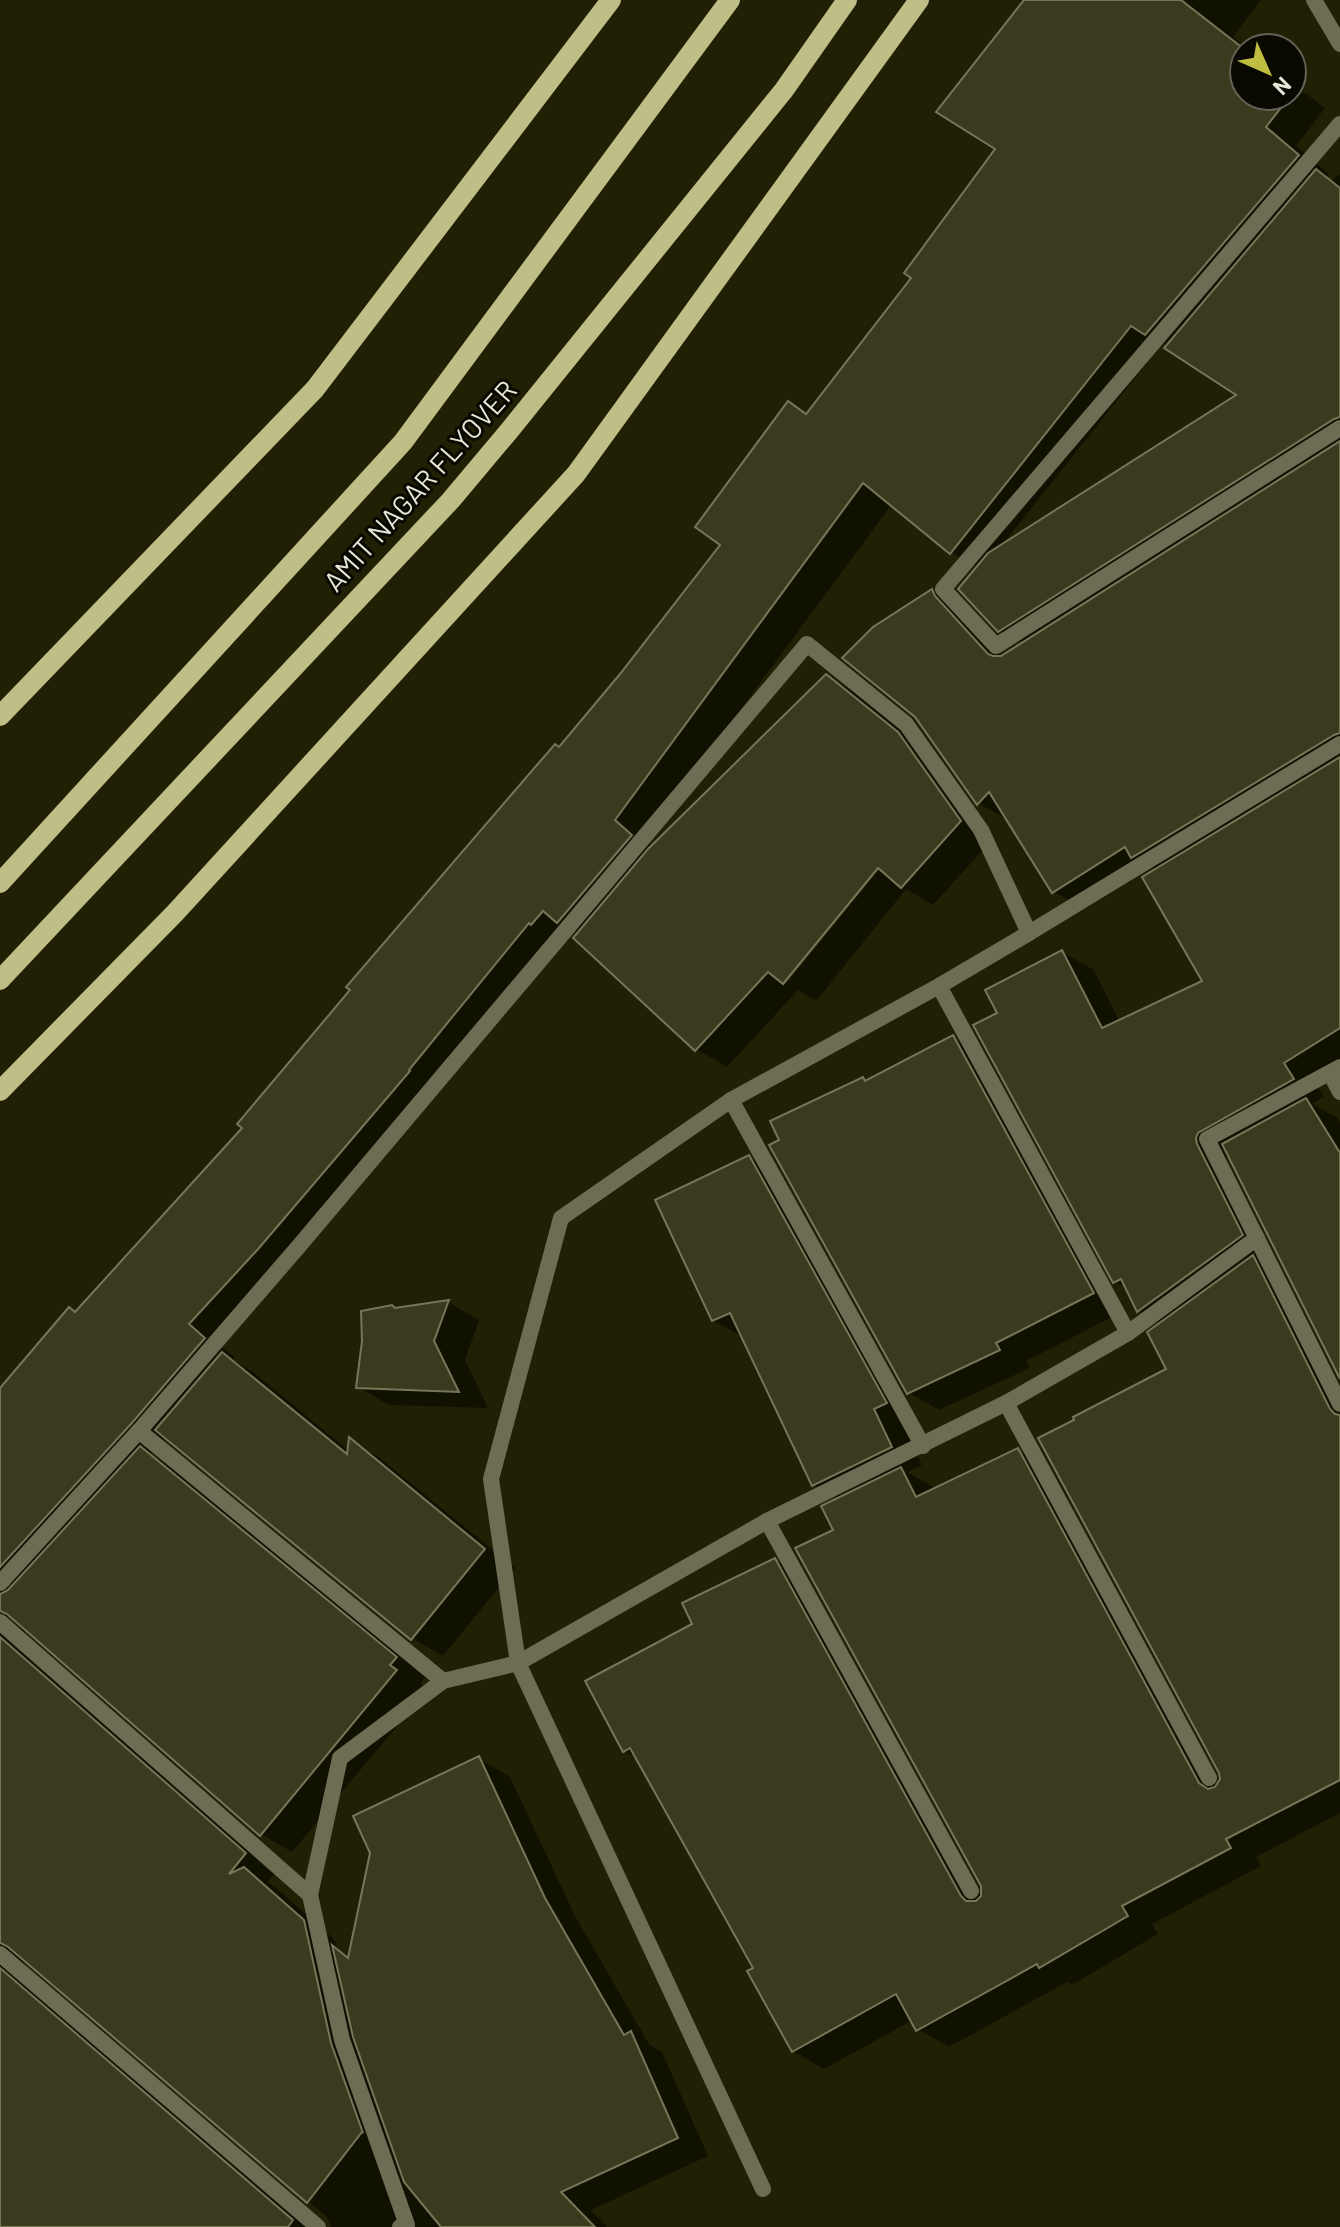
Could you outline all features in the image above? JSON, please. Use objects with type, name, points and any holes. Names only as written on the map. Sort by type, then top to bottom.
[{"type":"main road","points":[[0,716],[315,389],[611,0]]},
{"type":"main road","name":"AMIT NAGAR FLYOVER","points":[[0,883],[403,442],[730,0]]},
{"type":"main road","name":"AMIT NAGAR FLYOVER","points":[[0,980],[451,500],[784,90],[847,0]]},
{"type":"main road","points":[[0,1091],[175,913],[576,474],[919,0]]},
{"type":"street","points":[[1314,0],[1340,44]]},
{"type":"street","points":[[1340,124],[943,589],[996,646],[1340,428]]},
{"type":"street","points":[[0,1583],[139,1431],[299,1246],[807,644],[906,724],[981,830],[1029,933]]},
{"type":"street","points":[[763,2189],[518,1663],[491,1479],[561,1218],[731,1100],[939,986],[1340,744]]},
{"type":"street","points":[[939,986],[1128,1333]]},
{"type":"street","points":[[1340,1092],[1335,1070],[1207,1139],[1340,1404]]},
{"type":"street","points":[[731,1100],[923,1446]]},
{"type":"street","points":[[405,2226],[342,2040],[310,1895],[340,1758],[443,1681],[518,1663],[767,1521],[1006,1403],[1128,1333],[1257,1238]]},
{"type":"street","points":[[1006,1403],[1209,1778]]},
{"type":"street","points":[[139,1431],[443,1681]]},
{"type":"street","points":[[767,1521],[971,1891]]},
{"type":"street","points":[[0,1622],[310,1895]]},
{"type":"street","points":[[0,1954],[318,2227]]},
{"type":"building","points":[[1024,0],[1181,0],[1228,37],[1228,112],[1278,112],[1266,127],[1299,155],[1145,335],[1131,326],[950,554],[863,483],[615,820],[632,835],[557,923],[543,911],[531,925],[529,923],[410,1071],[259,1248],[189,1324],[205,1338],[0,1567],[0,1388],[69,1307],[75,1312],[242,1128],[237,1124],[350,990],[346,987],[555,744],[559,747],[720,545],[695,527],[788,401],[806,414],[911,278],[904,273],[995,149],[936,112]]},
{"type":"building","points":[[1316,169],[1340,188],[1340,417],[998,632],[958,589],[988,553],[1236,395],[1164,348]]},
{"type":"building","points":[[1340,441],[1340,733],[1131,858],[1125,847],[1052,893],[989,792],[977,805],[915,717],[842,658],[873,627],[932,589],[988,654],[1001,656]]},
{"type":"building","points":[[826,674],[898,732],[961,821],[901,888],[878,868],[783,984],[768,972],[695,1051],[573,938],[648,849]]},
{"type":"building","points":[[1340,757],[1340,1028],[1284,1063],[1294,1079],[1198,1133],[1197,1144],[1243,1235],[1137,1312],[1121,1279],[1113,1283],[973,1025],[997,1013],[985,990],[1062,950],[1102,1028],[1202,981],[1142,877]]},
{"type":"building","points":[[953,1035],[1094,1293],[996,1343],[1000,1350],[907,1394],[769,1145],[779,1140],[770,1121],[863,1077],[865,1081]]},
{"type":"building","points":[[1306,1098],[1340,1153],[1340,1379],[1222,1144]]},
{"type":"building","points":[[749,1155],[887,1403],[874,1409],[892,1447],[812,1486],[730,1313],[712,1321],[655,1200]]},
{"type":"building","points":[[1253,1255],[1330,1409],[1340,1415],[1340,1780],[1226,1839],[1231,1848],[1122,1906],[1128,1916],[1039,1968],[1037,1964],[916,2031],[896,1994],[792,2052],[747,1971],[753,1968],[630,1748],[623,1752],[585,1681],[692,1624],[682,1603],[775,1558],[961,1896],[966,1901],[976,1901],[981,1896],[981,1886],[795,1548],[833,1530],[821,1506],[901,1467],[916,1497],[1018,1448],[1199,1783],[1208,1789],[1215,1787],[1220,1779],[1219,1773],[1038,1438],[1166,1369],[1147,1332]]},
{"type":"building","points":[[449,1300],[434,1341],[459,1392],[356,1388],[362,1341],[361,1311]]},
{"type":"building","points":[[222,1352],[347,1454],[349,1437],[485,1549],[411,1640],[155,1430]]},
{"type":"building","points":[[140,1446],[397,1657],[390,1665],[397,1670],[260,1836],[0,1611],[0,1594],[8,1590]]},
{"type":"building","points":[[0,1637],[246,1853],[229,1874],[244,1867],[304,1920],[331,2043],[363,2133],[307,2203],[0,1943]]},
{"type":"building","points":[[479,1756],[545,1898],[624,2035],[631,2031],[678,2138],[561,2192],[595,2227],[441,2227],[404,2182],[353,2037],[332,1945],[348,1958],[370,1853],[353,1816]]},
{"type":"building","points":[[0,1968],[293,2220],[288,2227],[0,2227]]}]
